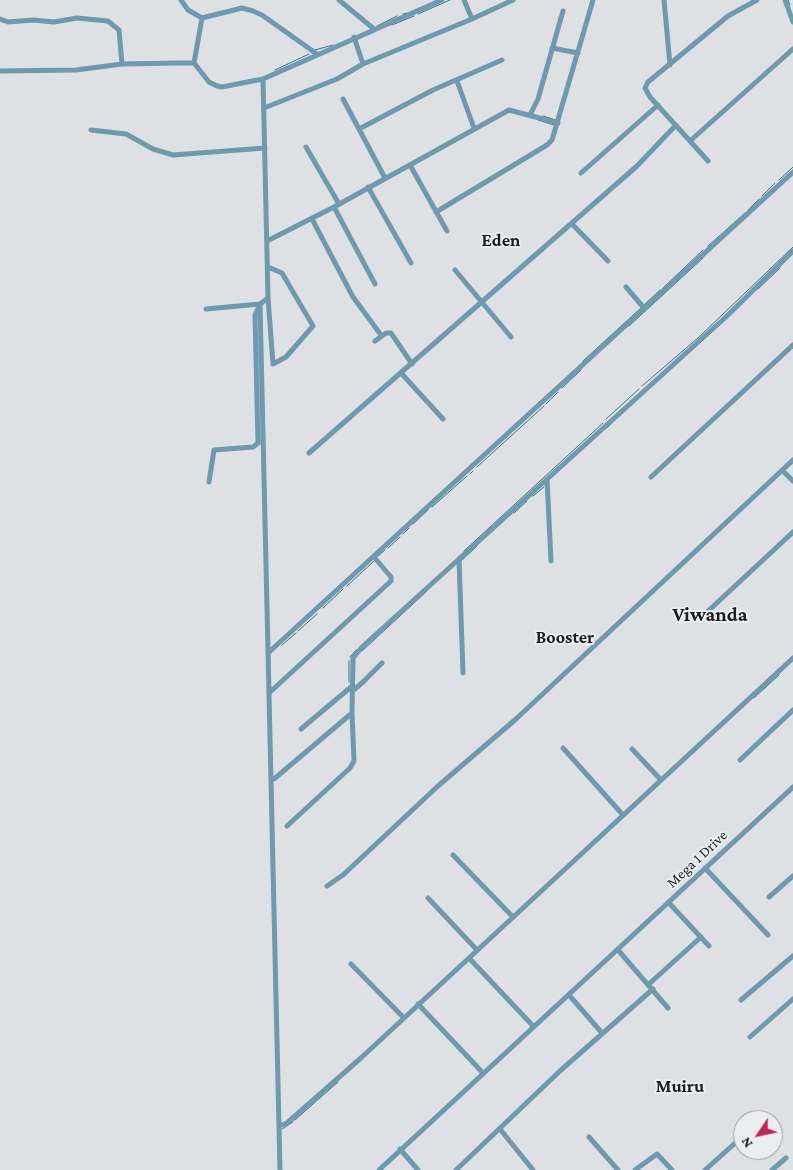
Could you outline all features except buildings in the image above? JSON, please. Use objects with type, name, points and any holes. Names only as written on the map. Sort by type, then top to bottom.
[{"type":"street","points":[[181,0],[188,10],[202,18],[242,8],[253,11],[262,15],[317,54]]},
{"type":"street","points":[[339,0],[374,30]]},
{"type":"street","points":[[202,18],[194,63],[209,82],[222,87],[263,78],[442,0]]},
{"type":"street","points":[[464,0],[472,19]]},
{"type":"street","points":[[264,108],[337,78],[363,64],[513,0]]},
{"type":"street","points":[[436,212],[547,145],[552,140],[593,0]]},
{"type":"street","points":[[664,0],[670,65]]},
{"type":"street","points":[[708,161],[645,88],[648,82],[728,16],[757,0]]},
{"type":"street","points":[[785,0],[793,22]]},
{"type":"street","points":[[530,115],[538,98],[563,12]]},
{"type":"street","points":[[0,19],[8,22],[33,20],[54,22],[89,18],[108,21],[119,30],[122,64]]},
{"type":"street","points":[[354,37],[363,64]]},
{"type":"street","points":[[552,48],[578,54]]},
{"type":"street","points":[[690,141],[793,49]]},
{"type":"street","points":[[359,129],[433,90],[502,60]]},
{"type":"street","points":[[0,71],[76,70],[122,64],[194,63]]},
{"type":"street","points":[[263,78],[268,298],[273,364],[286,357],[313,326],[282,273],[268,267]]},
{"type":"street","points":[[457,81],[474,128]]},
{"type":"street","points":[[343,99],[385,178]]},
{"type":"street","points":[[581,173],[658,105]]},
{"type":"street","points":[[268,240],[312,219],[509,110],[558,123]]},
{"type":"street","points":[[309,453],[637,166],[676,125]]},
{"type":"street","points":[[91,130],[126,134],[153,149],[173,155],[265,148]]},
{"type":"street","points":[[306,147],[375,284]]},
{"type":"street","points":[[410,165],[447,231]]},
{"type":"street","points":[[268,653],[793,172]]},
{"type":"street","points":[[368,187],[411,263]]},
{"type":"street","points":[[312,219],[353,297],[381,335]]},
{"type":"street","points":[[572,224],[608,261]]},
{"type":"street","points":[[287,826],[350,768],[354,761],[351,687],[352,658],[728,315],[793,251]]},
{"type":"street","points":[[455,270],[511,337]]},
{"type":"street","points":[[626,287],[644,308]]},
{"type":"street","points":[[210,482],[214,450],[253,447],[258,443],[255,315],[260,304],[268,298]]},
{"type":"street","points":[[206,309],[260,304]]},
{"type":"street","points":[[260,304],[280,1170]]},
{"type":"street","points":[[375,341],[381,335],[391,333],[412,364]]},
{"type":"street","points":[[651,477],[793,345]]},
{"type":"street","points":[[402,373],[442,420]]},
{"type":"street","points":[[326,886],[343,875],[438,786],[516,719],[793,460]]},
{"type":"street","points":[[782,470],[793,481]]},
{"type":"street","points":[[547,479],[551,561]]},
{"type":"street","points":[[706,612],[793,532]]},
{"type":"street","points":[[269,693],[391,581],[392,577],[374,557]]},
{"type":"street","points":[[459,560],[463,673]]},
{"type":"street","points":[[279,1126],[288,1123],[793,658]]},
{"type":"street","points":[[301,729],[351,687],[355,688],[382,663]]},
{"type":"street","points":[[740,760],[793,710]]},
{"type":"street","points":[[274,779],[352,713]]},
{"type":"street","points":[[563,748],[624,815]]},
{"type":"street","points":[[632,749],[661,780]]},
{"type":"street","name":"Mega 1 Drive","points":[[379,1170],[793,787]]},
{"type":"street","points":[[453,855],[512,916]]},
{"type":"street","points":[[705,868],[768,935]]},
{"type":"street","points":[[769,897],[793,876]]},
{"type":"street","points":[[428,898],[477,950]]},
{"type":"street","points":[[669,903],[709,946]]},
{"type":"street","points":[[456,1170],[701,937]]},
{"type":"street","points":[[618,950],[668,1008]]},
{"type":"street","points":[[741,1000],[793,956]]},
{"type":"street","points":[[469,958],[534,1026]]},
{"type":"street","points":[[351,964],[403,1017]]},
{"type":"street","points":[[569,995],[602,1033]]},
{"type":"street","points":[[750,1037],[793,999]]},
{"type":"street","points":[[418,1004],[484,1073]]},
{"type":"street","points":[[500,1129],[533,1170]]},
{"type":"street","points":[[589,1138],[618,1170]]},
{"type":"street","points":[[705,1170],[733,1145]]},
{"type":"street","points":[[400,1149],[418,1170]]},
{"type":"street","points":[[635,1170],[656,1154],[672,1170]]},
{"type":"street","points":[[772,1170],[786,1158]]},
{"type":"waterway","points":[[418,14],[450,0]]},
{"type":"waterway","points":[[788,0],[790,5]]},
{"type":"waterway","points":[[403,14],[407,13]]},
{"type":"waterway","points":[[377,26],[397,16]]},
{"type":"waterway","points":[[392,25],[414,16]]},
{"type":"waterway","points":[[315,50],[333,45]]},
{"type":"waterway","points":[[275,70],[309,54]]},
{"type":"waterway","points":[[543,116],[556,120]]},
{"type":"waterway","points":[[538,120],[554,125]]},
{"type":"waterway","points":[[779,180],[793,167]]},
{"type":"waterway","points":[[762,196],[775,183]]},
{"type":"waterway","points":[[748,210],[759,199]]},
{"type":"waterway","points":[[708,246],[745,213]]},
{"type":"waterway","points":[[642,386],[699,337],[793,247]]},
{"type":"waterway","points":[[662,289],[703,250]]},
{"type":"waterway","points":[[629,326],[703,258]]},
{"type":"waterway","points":[[758,289],[780,268]]},
{"type":"waterway","points":[[644,305],[660,290]]},
{"type":"waterway","points":[[583,361],[642,307]]},
{"type":"waterway","points":[[562,388],[581,370]]},
{"type":"waterway","points":[[606,419],[639,389]]},
{"type":"waterway","points":[[546,404],[558,392]]},
{"type":"waterway","points":[[477,467],[544,406]]},
{"type":"waterway","points":[[464,551],[603,423]]},
{"type":"waterway","points":[[607,428],[612,423]]},
{"type":"waterway","points":[[470,474],[473,471]]},
{"type":"waterway","points":[[432,507],[467,476]]},
{"type":"waterway","points":[[533,496],[544,487]]},
{"type":"waterway","points":[[514,513],[527,501]]},
{"type":"waterway","points":[[413,524],[428,510]]},
{"type":"waterway","points":[[403,534],[409,528]]},
{"type":"waterway","points":[[388,548],[400,537]]},
{"type":"waterway","points":[[461,561],[477,546]]},
{"type":"waterway","points":[[378,556],[385,550]]},
{"type":"waterway","points":[[347,586],[374,561]]},
{"type":"waterway","points":[[323,608],[343,589]]},
{"type":"waterway","points":[[362,651],[427,591]]},
{"type":"waterway","points":[[298,631],[317,614]]},
{"type":"waterway","points":[[282,645],[296,633]]},
{"type":"waterway","points":[[350,657],[356,650]]},
{"type":"waterway","points":[[349,661],[349,682]]},
{"type":"waterway","points":[[754,698],[779,675]]},
{"type":"waterway","points":[[295,1120],[338,1082]]},
{"type":"waterway","points":[[282,1129],[293,1122]]},
{"type":"district","name":"Eden","points":[[501,240]]},
{"type":"district","name":"Viwanda","points":[[710,615]]},
{"type":"district","name":"Booster","points":[[565,637]]},
{"type":"district","name":"Muiru","points":[[680,1086]]}]
